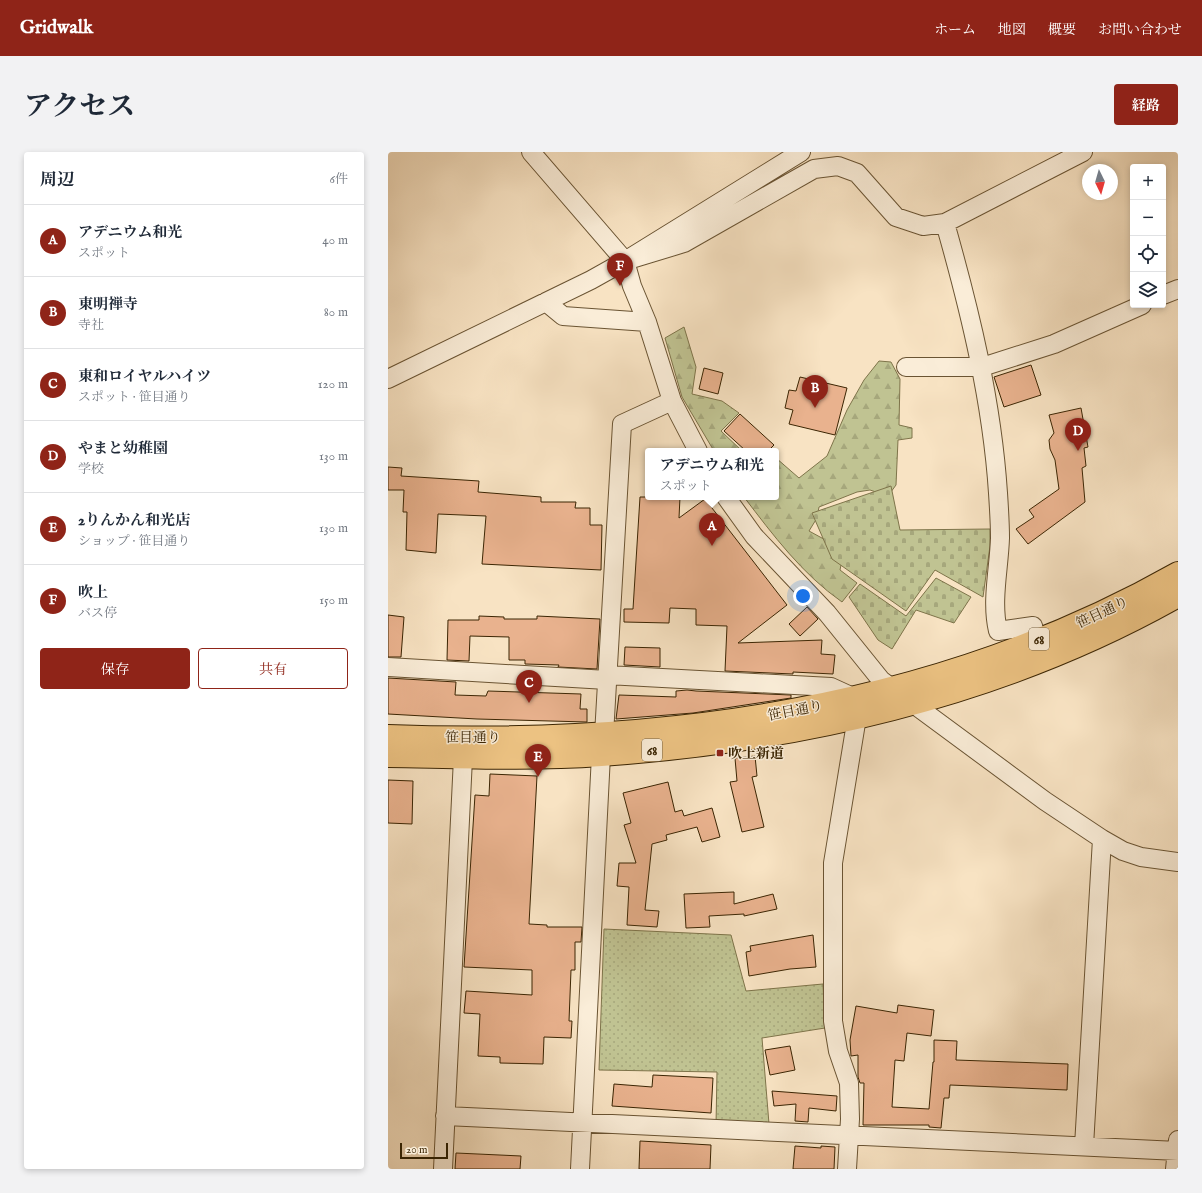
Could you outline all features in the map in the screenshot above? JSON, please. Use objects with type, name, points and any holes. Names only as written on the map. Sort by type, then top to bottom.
[{"type":"main road","name":"笹目通り","points":[[856,708],[893,689],[942,675],[1037,640],[1105,611],[1178,573]]},
{"type":"main road","name":"笹目通り","points":[[388,736],[527,738],[602,745],[699,746],[743,739],[856,708],[912,703],[995,677],[1053,655],[1111,630],[1178,596]]},
{"type":"main road","name":"笹目通り","points":[[388,756],[463,758],[602,745]]},
{"type":"street","points":[[531,152],[624,261],[632,286],[647,322],[672,401],[696,448]]},
{"type":"street","points":[[388,379],[546,302],[624,261],[801,152]]},
{"type":"street","points":[[624,261],[684,243],[814,169],[838,166],[857,173],[896,217],[923,226],[946,223],[1082,152]]},
{"type":"street","points":[[946,223],[982,367],[998,492],[1000,538],[995,617],[998,632],[1033,626],[1037,640]]},
{"type":"street","points":[[1166,294],[1178,289]]},
{"type":"street","points":[[546,302],[563,316],[647,322]]},
{"type":"street","points":[[906,367],[982,367],[1054,344],[1135,308]]},
{"type":"street","points":[[580,1169],[602,745],[622,424],[672,401]]},
{"type":"street","points":[[728,500],[754,536],[827,613],[881,680],[1045,802],[1102,839],[1123,851],[1141,857],[1178,862]]},
{"type":"street","points":[[388,667],[831,687],[856,708],[833,863],[833,1021],[838,1051],[848,1083],[847,1169]]},
{"type":"street","points":[[443,1169],[463,758]]},
{"type":"street","points":[[1084,1146],[1102,839]]},
{"type":"street","points":[[445,1116],[1084,1146],[1178,1147],[1175,1169]]},
{"type":"green space","points":[[684,327],[696,367],[692,394],[722,401],[739,413],[721,431],[739,448],[712,448],[682,397],[665,338]]},
{"type":"green space","points":[[879,361],[891,362],[900,379],[899,425],[912,428],[912,438],[898,440],[896,485],[888,496],[870,490],[857,492],[819,507],[817,518],[809,531],[844,550],[840,570],[857,583],[842,602],[827,591],[801,566],[777,540],[746,500],[779,500],[779,461],[799,478],[827,456],[847,410],[864,380]]},
{"type":"green space","points":[[891,486],[900,530],[990,529],[990,546],[983,597],[935,570],[906,611],[832,559],[812,513]]},
{"type":"green space","points":[[936,578],[971,597],[954,623],[916,610],[892,649],[878,640],[849,597],[860,584],[906,616]]},
{"type":"green space","points":[[604,929],[731,935],[746,991],[823,984],[825,1028],[762,1038],[769,1124],[716,1125],[717,1072],[599,1070]]},
{"type":"building","points":[[1031,365],[1041,395],[1004,407],[994,377]]},
{"type":"building","points":[[704,368],[723,373],[718,394],[699,389]]},
{"type":"building","points":[[800,377],[847,388],[835,435],[789,424],[793,410],[785,408],[789,390],[796,391]]},
{"type":"building","points":[[1081,408],[1088,447],[1084,448],[1086,466],[1082,468],[1085,502],[1028,544],[1016,529],[1034,517],[1029,510],[1059,489],[1055,460],[1050,449],[1049,440],[1054,433],[1049,415]]},
{"type":"building","points":[[740,414],[774,445],[771,448],[743,448],[724,431]]},
{"type":"building","points":[[388,467],[402,468],[401,476],[479,481],[478,492],[541,497],[541,502],[576,502],[575,508],[590,508],[590,525],[602,525],[601,570],[482,564],[486,516],[438,514],[436,553],[406,550],[407,512],[403,512],[404,490],[388,490]]},
{"type":"building","points":[[640,497],[645,497],[645,500],[680,500],[679,518],[706,500],[787,605],[738,643],[822,640],[821,654],[835,655],[833,674],[725,671],[727,626],[696,625],[696,609],[670,608],[669,623],[624,622],[624,609],[633,609]]},
{"type":"building","points":[[807,607],[818,619],[800,636],[789,624]]},
{"type":"building","points":[[388,615],[404,617],[401,657],[388,657]]},
{"type":"building","points":[[479,616],[504,617],[504,619],[537,619],[537,616],[600,619],[597,669],[558,667],[559,665],[525,664],[525,660],[509,660],[509,637],[470,636],[469,661],[447,660],[448,620],[479,620]]},
{"type":"building","points":[[625,647],[660,648],[660,667],[624,665]]},
{"type":"building","points":[[388,678],[456,682],[455,695],[486,696],[488,691],[581,694],[580,709],[587,709],[587,722],[477,719],[388,714]]},
{"type":"building","points":[[687,690],[791,695],[791,698],[693,713],[616,719],[619,695],[676,697],[676,691]]},
{"type":"building","points":[[755,756],[757,776],[752,777],[764,827],[742,832],[730,782],[737,781],[735,758]]},
{"type":"building","points":[[490,774],[537,776],[529,924],[547,925],[547,927],[582,927],[581,942],[575,942],[575,970],[571,970],[569,1021],[572,1021],[571,1038],[544,1037],[543,1064],[500,1063],[500,1057],[478,1056],[480,1014],[464,1013],[466,991],[532,995],[532,970],[464,967],[475,795],[489,796]]},
{"type":"building","points":[[388,780],[413,781],[412,824],[388,823]]},
{"type":"building","points":[[668,782],[675,812],[682,810],[684,816],[712,808],[720,837],[702,842],[697,827],[666,835],[667,840],[652,844],[645,910],[659,911],[657,927],[627,925],[629,887],[617,886],[619,863],[636,863],[624,825],[631,823],[623,793]]},
{"type":"building","points":[[734,892],[734,904],[773,894],[777,909],[744,916],[744,914],[709,916],[710,927],[686,928],[684,894]]},
{"type":"building","points":[[813,935],[816,967],[790,969],[749,976],[746,952],[751,951],[750,946]]},
{"type":"building","points":[[898,1005],[934,1010],[931,1036],[907,1033],[904,1061],[895,1060],[892,1107],[929,1109],[934,1062],[934,1040],[957,1041],[956,1060],[1068,1064],[1067,1090],[950,1085],[949,1098],[944,1098],[941,1128],[929,1127],[929,1125],[863,1125],[864,1083],[860,1083],[858,1077],[858,1055],[851,1056],[850,1040],[856,1006],[897,1013]]},
{"type":"building","points":[[790,1046],[795,1070],[770,1075],[765,1050]]},
{"type":"building","points":[[653,1075],[713,1078],[711,1113],[612,1106],[614,1084],[652,1087]]},
{"type":"building","points":[[772,1091],[837,1096],[836,1111],[809,1108],[808,1122],[795,1121],[796,1104],[774,1106]]},
{"type":"building","points":[[640,1141],[711,1145],[710,1169],[639,1169]]},
{"type":"building","points":[[795,1146],[821,1148],[821,1146],[835,1147],[834,1169],[793,1169]]},
{"type":"building","points":[[456,1153],[521,1156],[520,1169],[455,1169]]},
{"type":"place","name":"吹上","points":[[620,286]]},
{"type":"place","name":"東明禅寺","points":[[815,408]]},
{"type":"place","name":"やまと幼稚園","points":[[1078,451]]},
{"type":"place","name":"アデニウム和光","points":[[712,546]]},
{"type":"place","name":"東和ロイヤルハイツ","points":[[529,703]]},
{"type":"place","name":"吹上新道","points":[[720,753]]},
{"type":"place","name":"2りんかん和光店","points":[[538,777]]}]
